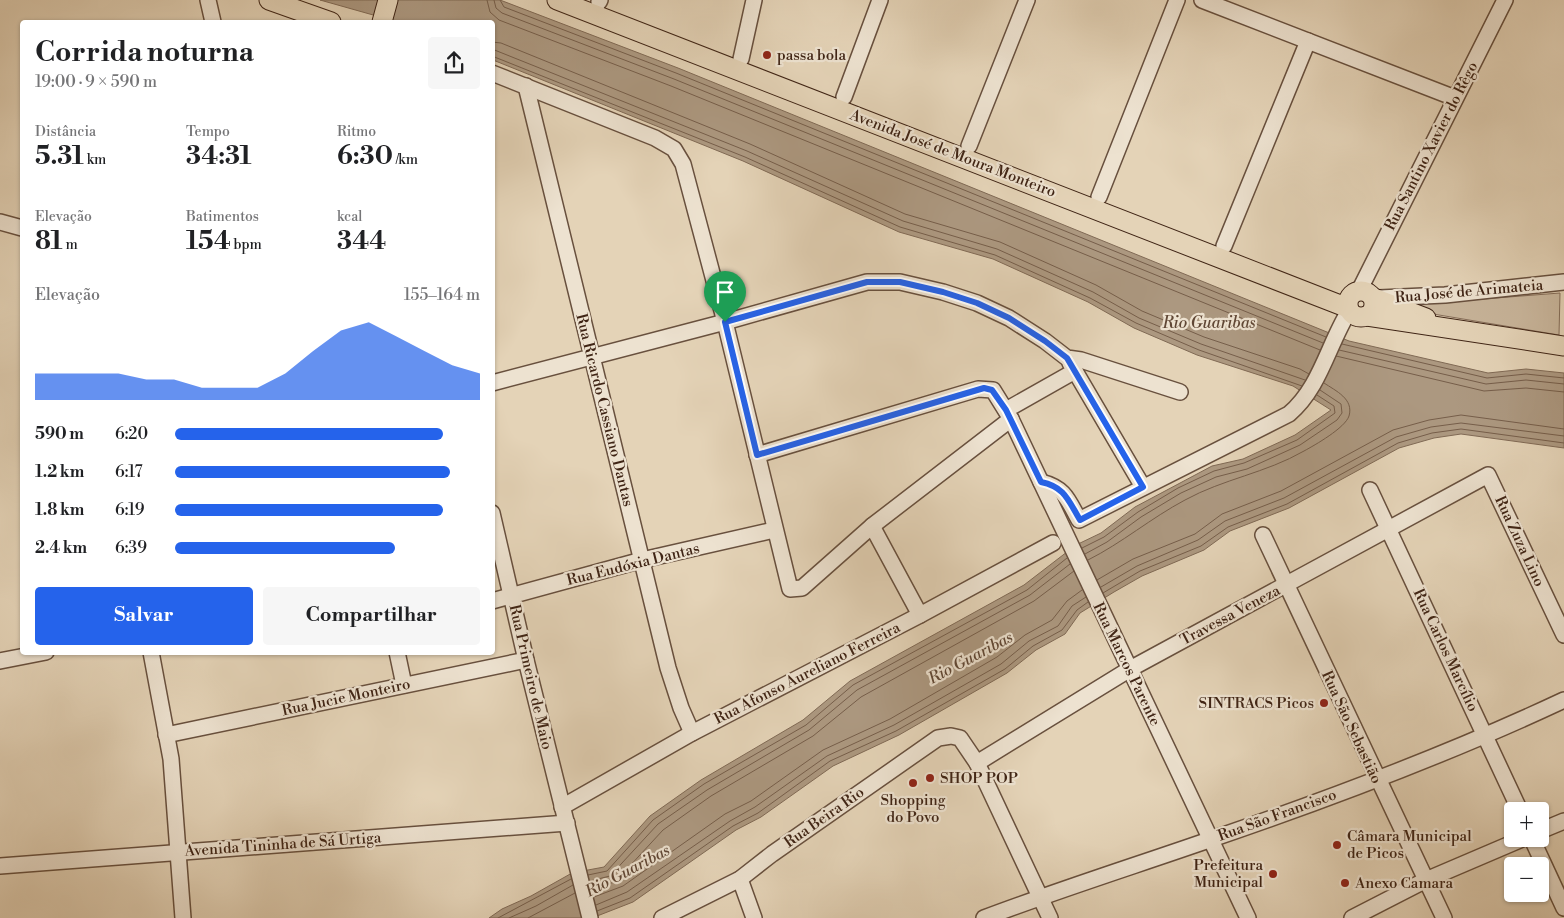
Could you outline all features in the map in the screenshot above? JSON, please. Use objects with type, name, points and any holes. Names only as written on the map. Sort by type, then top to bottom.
[{"type":"main road","points":[[268,0],[325,20]]},
{"type":"main road","points":[[383,20],[388,0]]},
{"type":"main road","name":"Avenida José de Moura Monteiro","points":[[558,0],[1358,303],[1477,333],[1564,346]]},
{"type":"main road","name":"Avenida José de Moura Monteiro","points":[[597,1],[741,59],[844,97],[1224,246],[1358,303]]},
{"type":"street","points":[[208,0],[213,20]]},
{"type":"street","points":[[741,59],[754,0]]},
{"type":"street","points":[[844,97],[880,0]]},
{"type":"street","points":[[969,146],[1027,0]]},
{"type":"street","points":[[1099,197],[1176,0]]},
{"type":"street","points":[[1202,0],[1455,98]]},
{"type":"street","name":"Rua Santino Xavier do Rêgo","points":[[1358,303],[1455,98],[1505,0]]},
{"type":"street","points":[[1224,246],[1308,41]]},
{"type":"street","points":[[495,74],[668,144],[679,155],[688,180],[725,322],[774,530],[790,589],[802,588],[872,526],[1008,414],[1071,365],[1081,360],[1180,392]]},
{"type":"street","name":"Rua Ricardo Cassiano Dantas","points":[[526,86],[674,689],[692,732]]},
{"type":"street","points":[[0,222],[20,227]]},
{"type":"street","points":[[495,382],[725,322],[867,282],[908,284],[943,292],[977,303],[1009,318],[1045,341],[1071,365],[1143,487]]},
{"type":"street","name":"Rua José de Arimateia","points":[[1358,303],[1564,282]]},
{"type":"street","points":[[1041,482],[1053,485],[1064,493],[1080,520],[1290,414],[1314,384],[1335,336],[1358,303]]},
{"type":"street","name":"Rua Marcos Parente","points":[[757,455],[978,389],[992,390],[1008,414],[1041,482],[1248,918]]},
{"type":"street","name":"Travessa Veneza","points":[[977,763],[1130,669],[1488,475]]},
{"type":"street","name":"Rua Zuza Lino","points":[[1488,475],[1564,634]]},
{"type":"street","name":"Rua Carlos Marcílio","points":[[1370,490],[1516,802]]},
{"type":"street","name":"Rua Primeiro de Maio","points":[[495,526],[590,918]]},
{"type":"street","points":[[872,526],[920,615]]},
{"type":"street","name":"Rua Eudóxia Dantas","points":[[495,600],[642,560],[774,530]]},
{"type":"street","name":"Rua São Sebastião","points":[[1263,535],[1376,779],[1444,918]]},
{"type":"street","name":"Rua Afonso Aureliano Ferreira","points":[[562,807],[692,732],[920,615],[1053,543]]},
{"type":"street","points":[[0,662],[32,655]]},
{"type":"street","points":[[152,655],[171,758],[183,918]]},
{"type":"street","points":[[398,655],[404,685]]},
{"type":"street","name":"Rua Jucie Monteiro","points":[[166,735],[526,660]]},
{"type":"street","name":"Rua São Francisco","points":[[984,918],[1012,913],[1040,897],[1211,840],[1376,779],[1486,737],[1564,700]]},
{"type":"street","name":"Rua Beira Rio","points":[[662,918],[740,879],[772,854],[938,738],[950,736],[960,738],[977,763]]},
{"type":"street","points":[[977,763],[1050,918]]},
{"type":"street","points":[[1549,827],[1564,821]]},
{"type":"street","name":"Avenida Tininha de Sá Urtiga","points":[[0,866],[567,823]]},
{"type":"street","points":[[1352,918],[1426,880],[1504,847]]},
{"type":"street","points":[[1536,847],[1564,908]]},
{"type":"street","points":[[740,879],[754,918]]},
{"type":"shaded area","points":[[1560,293],[1559,335],[1421,312],[1418,309],[1419,304]]},
{"type":"water","name":"Rio Guaribas","points":[[320,0],[500,0],[678,68],[1349,341],[1488,373],[1526,369],[1564,373],[1564,448],[1461,434],[1434,438],[1399,448],[1289,508],[1230,531],[1204,550],[1142,576],[1114,592],[1080,613],[1065,634],[1036,650],[1007,673],[899,735],[833,766],[761,817],[736,830],[633,902],[592,918],[489,918],[502,909],[531,896],[572,873],[604,867],[650,816],[701,780],[803,720],[850,681],[1024,585],[1076,545],[1101,533],[1135,507],[1212,466],[1243,459],[1295,435],[1331,410],[1293,386],[1197,355],[1134,328],[1088,302],[993,259],[899,232],[743,161],[495,61],[495,20],[391,20]]},
{"type":"place","name":"passa bola","points":[[767,55]]},
{"type":"place","name":"SINTRACS Picos","points":[[1324,703]]},
{"type":"place","name":"SHOP POP","points":[[930,778]]},
{"type":"place","name":"Shopping do Povo","points":[[913,783]]},
{"type":"place","name":"Câmara Municipal de Picos","points":[[1337,845]]},
{"type":"place","name":"Prefeitura Municipal","points":[[1273,874]]},
{"type":"place","name":"Anexo Camara","points":[[1345,883]]},
{"type":"route","points":[[867,282],[900,282],[943,292],[977,303],[1009,318],[1045,341],[1067,358],[1143,487],[1080,520],[1064,493],[1053,485],[1041,482],[997,395],[992,390],[984,388],[757,455],[725,322],[867,282]]}]
